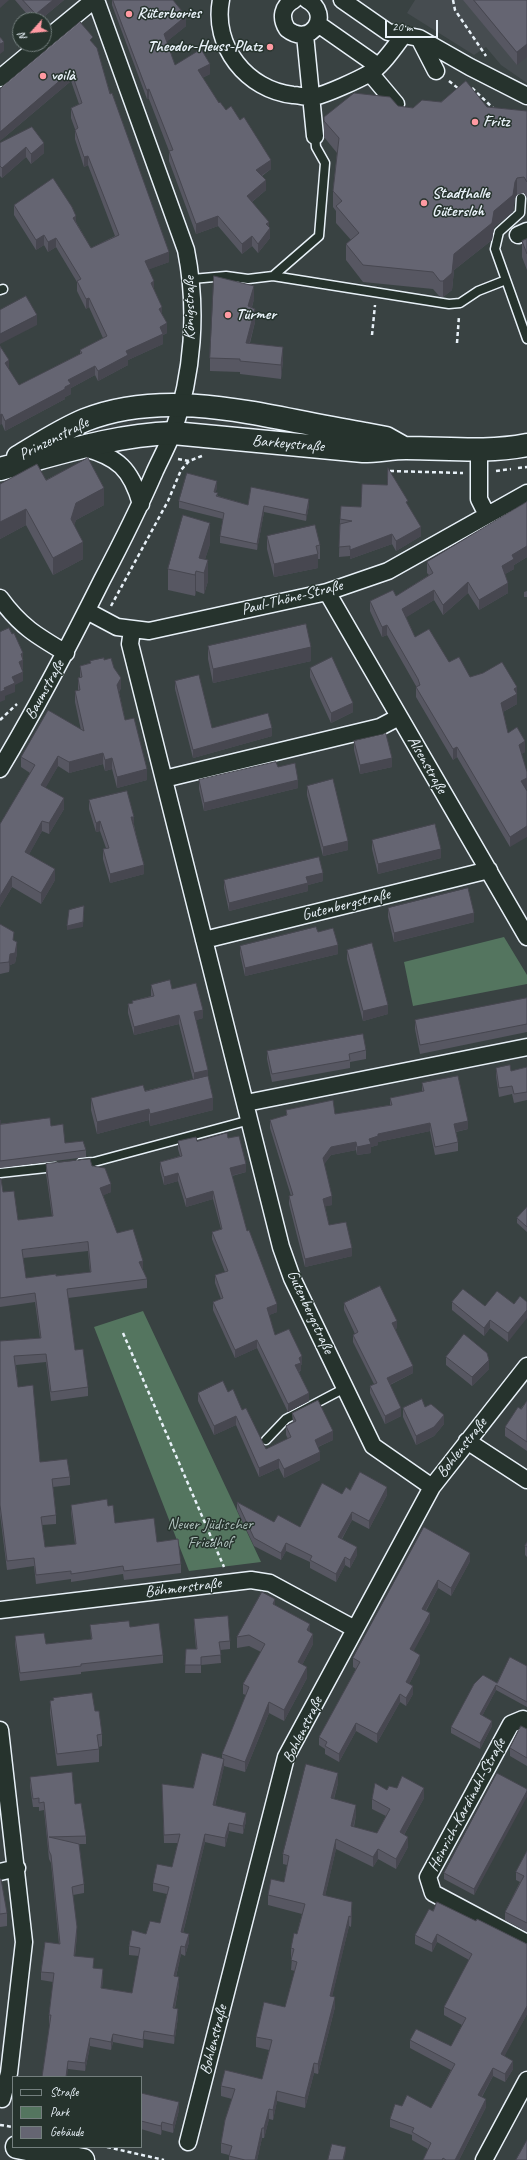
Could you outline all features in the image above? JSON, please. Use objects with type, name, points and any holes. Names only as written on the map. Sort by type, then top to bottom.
[{"type":"street","points":[[52,35],[95,0]]},
{"type":"street","name":"Königstraße","points":[[87,611],[141,504],[173,433],[180,405],[193,320],[192,279],[186,250],[95,0]]},
{"type":"street","points":[[221,0],[220,26],[228,51],[240,69],[258,83],[279,93],[312,97],[374,70],[412,36]]},
{"type":"street","points":[[287,2],[283,12],[284,24],[292,33],[305,35],[311,32],[318,24],[318,12],[310,1]]},
{"type":"street","points":[[349,2],[388,32],[412,36],[445,68],[472,65],[495,73],[526,103]]},
{"type":"street","points":[[318,24],[374,70],[396,104]]},
{"type":"street","points":[[305,35],[315,136]]},
{"type":"street","points":[[0,78],[31,52]]},
{"type":"street","name":"Barkeystraße","points":[[180,405],[228,410],[386,438],[404,448]]},
{"type":"street","name":"Prinzenstraße","points":[[0,468],[51,437],[85,420],[133,409],[180,405]]},
{"type":"street","name":"Barkeystraße","points":[[173,433],[363,451],[381,451],[404,448],[478,451],[527,445]]},
{"type":"street","name":"Prinzenstraße","points":[[0,468],[80,447],[132,436],[173,433]]},
{"type":"street","points":[[80,447],[104,453],[121,466],[136,488],[141,504]]},
{"type":"street","points":[[478,451],[479,499],[487,515]]},
{"type":"street","name":"Paul-Thöne-Straße","points":[[87,611],[117,627],[149,631],[327,592],[388,571],[527,494]]},
{"type":"street","name":"Alsenstraße","points":[[327,592],[527,937]]},
{"type":"street","points":[[0,598],[12,615],[26,629],[66,653]]},
{"type":"street","name":"Baumstraße","points":[[0,769],[66,653],[87,611]]},
{"type":"street","name":"Gutenbergstraße","points":[[132,630],[130,644],[281,1247],[292,1278],[373,1446],[432,1487]]},
{"type":"street","points":[[164,779],[380,727],[399,717]]},
{"type":"street","name":"Gutenbergstraße","points":[[204,940],[489,870]]},
{"type":"street","points":[[246,1103],[425,1066],[527,1047]]},
{"type":"street","name":"Bohlenstraße","points":[[188,2142],[286,1757],[432,1487],[467,1440],[527,1366]]},
{"type":"street","points":[[467,1440],[527,1480]]},
{"type":"street","name":"Böhmerstraße","points":[[0,1610],[251,1580],[270,1583],[355,1629]]},
{"type":"street","name":"Heinrich-Kardinahl-Straße","points":[[527,1721],[523,1718],[511,1724],[428,1877],[434,1893],[527,1943]]},
{"type":"street","points":[[0,1730],[17,1868],[24,1942],[9,2073],[2,2099]]},
{"type":"street","points":[[0,1872],[17,1868]]},
{"type":"street","points":[[484,2160],[527,2080]]},
{"type":"street","points":[[0,2144],[12,2146]]},
{"type":"street","points":[[22,2148],[83,2160]]},
{"type":"lane","points":[[273,276],[319,236],[325,163],[316,147],[315,136]]},
{"type":"lane","points":[[522,198],[520,213],[499,232],[495,249],[527,339]]},
{"type":"lane","points":[[192,279],[226,276],[248,279],[273,276],[449,304],[460,303],[478,291],[506,280]]},
{"type":"lane","points":[[0,1173],[94,1162],[250,1120]]},
{"type":"lane","points":[[266,1440],[286,1419],[345,1388]]},
{"type":"path","points":[[453,0],[455,10],[495,73]]},
{"type":"path","points":[[445,68],[462,90]]},
{"type":"path","points":[[470,87],[497,112]]},
{"type":"path","points":[[372,335],[376,293]]},
{"type":"path","points":[[457,343],[460,303]]},
{"type":"path","points":[[118,595],[168,501],[181,470],[189,461],[207,454]]},
{"type":"path","points":[[478,473],[527,467]]},
{"type":"path","points":[[0,720],[19,702],[24,704]]},
{"type":"path","points":[[123,1333],[224,1567],[227,1583]]},
{"type":"path","points":[[0,2124],[12,2127]]},
{"type":"path","points":[[111,2148],[164,2160]]},
{"type":"shaded area","points":[[415,0],[527,0],[527,83],[501,65],[486,47],[474,55],[407,13]]},
{"type":"green space","points":[[504,937],[527,975],[527,984],[413,1006],[404,962]]},
{"type":"green space","name":"Neuer Jüdischer Friedhof","points":[[143,1311],[261,1562],[189,1571],[94,1327]]},
{"type":"building","points":[[23,0],[53,0],[38,12],[34,12]]},
{"type":"building","points":[[113,0],[173,0],[186,16],[164,34],[175,65],[201,49],[210,64],[198,70],[219,103],[220,102],[226,110],[231,106],[240,120],[244,117],[271,160],[256,170],[266,180],[247,196],[269,222],[266,224],[270,228],[258,244],[252,236],[242,244],[218,216],[196,224],[169,151],[173,150],[149,89],[147,90]]},
{"type":"building","points":[[474,0],[527,0],[527,44],[517,52]]},
{"type":"building","points":[[80,22],[93,37],[90,40],[97,48],[110,94],[112,93],[169,252],[145,261],[154,281],[151,283],[162,307],[159,309],[167,323],[160,327],[163,334],[126,351],[128,355],[98,371],[95,366],[68,380],[71,384],[65,387],[65,389],[5,421],[2,414],[0,415],[0,346],[9,360],[5,363],[19,385],[82,353],[80,350],[107,336],[89,298],[86,299],[77,281],[81,279],[56,238],[48,242],[44,235],[36,240],[14,205],[53,178],[72,207],[76,216],[73,218],[91,248],[119,235],[88,156],[84,157],[75,130],[78,128],[71,108],[82,103],[71,71],[0,132],[0,89],[44,52],[52,52],[52,45]]},
{"type":"building","points":[[0,37],[4,42],[0,44]]},
{"type":"building","name":"Stadthalle Gütersloh","points":[[466,81],[487,107],[527,111],[527,182],[524,177],[517,178],[513,195],[494,211],[492,223],[454,254],[452,273],[443,281],[440,281],[433,272],[363,265],[346,244],[359,233],[336,206],[342,201],[333,191],[339,138],[324,121],[324,117],[354,93],[390,97],[398,106],[413,108],[422,100],[441,102]]},
{"type":"building","points":[[32,127],[44,143],[31,154],[26,147],[2,168],[0,166],[0,143]]},
{"type":"building","points":[[527,239],[527,254],[522,241]]},
{"type":"building","points":[[214,276],[254,286],[248,306],[255,309],[246,343],[283,347],[281,365],[240,361],[240,359],[210,358]]},
{"type":"building","points":[[26,296],[37,315],[0,334],[0,310]]},
{"type":"building","points":[[88,458],[104,488],[76,503],[71,519],[83,542],[53,558],[26,509],[0,522],[0,484],[37,464],[46,480]]},
{"type":"building","points":[[388,468],[408,501],[406,502],[421,527],[396,541],[392,534],[350,550],[350,546],[339,547],[340,524],[352,521],[340,519],[341,506],[361,507],[362,484],[387,485]]},
{"type":"building","points":[[187,473],[217,481],[214,492],[218,493],[216,496],[248,505],[251,487],[309,499],[306,515],[264,506],[257,544],[220,536],[224,513],[179,501]]},
{"type":"building","points":[[527,502],[527,546],[512,555],[514,559],[502,566],[508,583],[479,600],[468,582],[443,605],[434,590],[402,609],[415,637],[429,629],[449,662],[459,657],[470,677],[483,673],[502,662],[517,687],[514,689],[517,694],[501,703],[508,733],[517,727],[525,741],[519,745],[527,772],[527,778],[521,781],[527,791],[527,826],[510,837],[457,747],[453,749],[416,687],[420,685],[418,679],[387,625],[382,627],[370,601],[393,590],[396,596],[433,573],[427,562]]},
{"type":"building","points":[[183,515],[210,523],[199,558],[208,560],[204,573],[196,571],[195,575],[168,569]]},
{"type":"building","points":[[315,525],[320,545],[316,546],[318,554],[274,564],[267,536]]},
{"type":"building","points":[[306,624],[311,647],[213,669],[208,646]]},
{"type":"building","points":[[9,628],[12,634],[14,633],[23,653],[21,654],[23,660],[19,662],[23,672],[12,677],[15,683],[4,688],[5,690],[0,692],[0,632]]},
{"type":"building","points":[[332,657],[353,703],[331,713],[310,668]]},
{"type":"building","points":[[104,658],[104,660],[111,658],[114,668],[121,678],[117,685],[125,720],[134,718],[147,769],[117,777],[112,758],[105,760],[103,753],[69,762],[58,756],[41,785],[64,798],[49,823],[42,821],[25,852],[55,869],[41,893],[12,876],[0,896],[0,824],[35,765],[21,757],[48,710],[84,731],[75,691],[80,690],[78,678],[82,677],[80,666],[91,663],[90,661]]},
{"type":"building","points":[[199,675],[212,728],[268,713],[272,728],[193,750],[175,681]]},
{"type":"building","points":[[386,734],[392,758],[360,765],[354,741]]},
{"type":"building","points":[[276,762],[278,767],[295,763],[298,780],[204,803],[199,780]]},
{"type":"building","points":[[333,779],[348,841],[323,847],[307,786]]},
{"type":"building","points":[[127,791],[134,817],[131,817],[144,865],[110,874],[103,849],[109,848],[100,821],[96,823],[89,800]]},
{"type":"building","points":[[435,824],[441,849],[378,864],[372,840]]},
{"type":"building","points":[[319,857],[323,873],[306,877],[308,883],[229,903],[224,880]]},
{"type":"building","points":[[468,888],[474,913],[394,933],[388,908]]},
{"type":"building","points":[[84,906],[83,922],[67,926],[69,910]]},
{"type":"building","points":[[0,924],[14,932],[13,940],[17,942],[15,953],[10,954],[9,962],[0,963]]},
{"type":"building","points":[[316,927],[318,932],[333,928],[338,945],[245,968],[240,946]]},
{"type":"building","points":[[372,943],[388,1005],[363,1011],[347,950]]},
{"type":"building","points":[[170,980],[172,989],[196,983],[203,1010],[194,1012],[208,1070],[194,1073],[179,1015],[134,1027],[128,1004],[133,1003],[132,1001],[154,996],[151,985]]},
{"type":"building","points":[[527,998],[527,1024],[420,1045],[415,1020]]},
{"type":"building","points":[[363,1034],[366,1050],[349,1054],[350,1060],[272,1074],[267,1051]]},
{"type":"building","points":[[510,1065],[511,1071],[527,1067],[527,1092],[514,1094],[512,1086],[499,1088],[496,1068]]},
{"type":"building","points":[[208,1076],[213,1098],[150,1114],[149,1109],[97,1122],[91,1098],[143,1085],[145,1091]]},
{"type":"building","points":[[458,1076],[468,1121],[454,1124],[458,1142],[435,1147],[430,1123],[378,1134],[378,1136],[369,1139],[371,1144],[357,1147],[356,1142],[331,1147],[323,1158],[332,1196],[323,1199],[329,1225],[346,1222],[352,1248],[305,1259],[289,1196],[293,1195],[270,1120],[287,1115],[286,1110],[333,1100],[335,1114],[392,1105],[390,1098],[424,1091],[422,1083]]},
{"type":"building","points":[[50,1118],[51,1126],[63,1124],[65,1143],[83,1141],[86,1150],[0,1161],[0,1124]]},
{"type":"building","points":[[227,1133],[228,1138],[239,1136],[246,1164],[230,1168],[247,1231],[249,1230],[277,1304],[267,1308],[275,1335],[289,1329],[302,1356],[299,1358],[301,1363],[295,1365],[309,1393],[288,1404],[257,1340],[235,1350],[213,1302],[223,1298],[215,1275],[228,1271],[212,1232],[222,1229],[213,1191],[186,1199],[178,1173],[164,1177],[160,1162],[182,1156],[178,1141],[196,1137],[197,1141]]},
{"type":"building","points":[[90,1159],[92,1166],[105,1168],[111,1184],[100,1188],[117,1233],[133,1229],[143,1261],[139,1262],[147,1279],[67,1289],[75,1350],[83,1349],[88,1387],[51,1392],[46,1354],[14,1356],[18,1387],[33,1385],[40,1462],[67,1459],[70,1477],[52,1479],[56,1515],[41,1517],[45,1547],[76,1544],[71,1505],[107,1499],[108,1506],[113,1505],[115,1523],[154,1518],[157,1542],[178,1539],[181,1564],[124,1571],[123,1566],[71,1574],[71,1571],[36,1575],[34,1558],[7,1561],[0,1505],[0,1341],[41,1338],[35,1293],[0,1298],[0,1179],[3,1192],[14,1191],[18,1220],[53,1216],[46,1164]],"holes":[[[88,1242],[91,1272],[56,1276],[56,1274],[26,1278],[22,1250]]]},
{"type":"building","points":[[527,1207],[527,1227],[517,1218]]},
{"type":"building","points":[[380,1286],[397,1321],[392,1323],[413,1366],[387,1378],[401,1408],[385,1416],[370,1386],[377,1383],[353,1335],[358,1332],[344,1303]]},
{"type":"building","points":[[463,1289],[485,1306],[497,1291],[514,1304],[520,1296],[527,1302],[527,1310],[508,1333],[490,1320],[484,1328],[452,1302]]},
{"type":"building","points":[[464,1334],[487,1353],[489,1360],[472,1377],[446,1357]]},
{"type":"building","points":[[223,1381],[228,1392],[233,1389],[242,1410],[246,1408],[266,1449],[291,1437],[286,1426],[296,1421],[292,1413],[318,1400],[333,1431],[315,1440],[320,1452],[284,1469],[279,1459],[259,1468],[236,1416],[214,1426],[198,1393]]},
{"type":"building","points":[[422,1399],[425,1407],[431,1404],[444,1415],[434,1427],[416,1436],[403,1408]]},
{"type":"building","points":[[527,1401],[527,1442],[505,1427],[518,1407],[521,1409]]},
{"type":"building","points":[[360,1472],[387,1487],[369,1521],[352,1512],[338,1537],[357,1547],[350,1560],[345,1557],[336,1574],[310,1560],[312,1556],[286,1543],[281,1553],[254,1538],[237,1502],[274,1522],[278,1515],[300,1527],[322,1483],[342,1494],[346,1487],[350,1490]]},
{"type":"building","points":[[424,1527],[470,1553],[451,1588],[438,1580],[422,1609],[430,1613],[410,1649],[420,1655],[406,1682],[413,1686],[406,1698],[400,1694],[377,1734],[356,1723],[339,1754],[325,1746],[327,1742],[319,1737],[360,1662],[353,1658]]},
{"type":"building","points":[[262,1592],[275,1599],[273,1604],[310,1624],[307,1630],[313,1634],[298,1662],[307,1667],[284,1710],[269,1702],[245,1762],[222,1754],[249,1687],[243,1684],[265,1644],[249,1635],[237,1637]]},
{"type":"building","points":[[228,1616],[230,1641],[219,1642],[221,1655],[201,1657],[201,1665],[185,1665],[186,1649],[197,1649],[194,1619]]},
{"type":"building","points":[[129,1621],[130,1627],[159,1623],[163,1655],[81,1664],[81,1666],[20,1673],[15,1636],[44,1633],[46,1644],[92,1639],[90,1625]]},
{"type":"building","points":[[510,1657],[527,1666],[527,1702],[496,1685],[480,1714],[492,1721],[480,1743],[451,1727],[474,1684],[483,1675],[497,1683]]},
{"type":"building","points":[[92,1693],[95,1711],[99,1711],[102,1734],[97,1735],[99,1749],[57,1754],[50,1701],[54,1700],[53,1698]]},
{"type":"building","points":[[521,1726],[527,1729],[527,1758],[510,1748]]},
{"type":"building","points":[[202,1753],[224,1759],[213,1805],[246,1813],[243,1826],[229,1823],[225,1838],[205,1834],[181,1932],[189,1934],[185,1947],[181,1946],[174,1976],[179,1977],[173,2008],[178,2009],[174,2036],[144,2031],[143,2040],[113,2034],[111,2042],[90,2038],[85,2063],[68,2061],[66,2076],[42,2076],[51,2015],[49,2015],[54,1973],[41,1972],[45,1942],[60,1944],[44,1802],[39,1803],[39,1798],[33,1799],[30,1777],[72,1772],[75,1804],[81,1803],[86,1836],[49,1837],[79,1844],[84,1884],[72,1887],[77,1927],[74,1956],[94,1958],[93,1968],[103,1969],[101,1988],[132,1993],[140,1948],[129,1946],[132,1930],[146,1934],[150,1921],[160,1923],[169,1887],[153,1883],[157,1864],[172,1867],[180,1834],[164,1835],[162,1784],[193,1788]]},
{"type":"building","points":[[306,1764],[338,1773],[331,1798],[356,1805],[351,1826],[377,1833],[390,1809],[372,1799],[375,1783],[387,1790],[389,1786],[397,1788],[402,1776],[424,1788],[400,1832],[408,1837],[396,1859],[378,1849],[373,1857],[336,1839],[323,1895],[352,1902],[351,1917],[349,1916],[330,1996],[335,1997],[318,2064],[314,2063],[305,2098],[277,2091],[273,2110],[269,2109],[264,2128],[262,2128],[255,2160],[245,2160],[229,2156],[232,2146],[221,2143],[225,2120],[235,2089],[221,2086],[225,2070],[262,2079],[272,2040],[256,2037],[264,2002],[285,2007],[297,1962],[291,1960],[294,1949],[291,1948],[294,1933],[297,1934],[305,1904],[268,1895],[271,1879],[284,1882],[289,1856],[283,1854]]},
{"type":"building","points":[[497,1773],[527,1789],[527,1791],[474,1889],[444,1873]]},
{"type":"building","points":[[527,1851],[527,1923],[505,1912],[524,1876],[516,1872]]},
{"type":"building","points":[[0,1879],[7,1913],[0,1914]]},
{"type":"building","points":[[437,1902],[476,1921],[477,1919],[527,1944],[527,2006],[501,2054],[513,2061],[505,2074],[493,2068],[478,2095],[486,2099],[455,2160],[446,2160],[443,2158],[442,2160],[423,2160],[431,2143],[412,2132],[414,2128],[390,2119],[395,2104],[402,2106],[407,2095],[431,2108],[455,2064],[410,2040],[416,2029],[451,2046],[466,2018],[444,2007],[472,1954],[437,1934],[432,1944],[415,1935],[429,1909],[433,1911]]},
{"type":"building","points":[[142,2093],[179,2102],[173,2125],[162,2122],[161,2126],[142,2121]]},
{"type":"building","points":[[527,2140],[527,2160],[516,2160]]},
{"type":"building","points":[[332,2144],[346,2147],[343,2160],[328,2160]]},
{"type":"place","name":"Rüterbories","points":[[129,14]]},
{"type":"place","name":"Theodor-Heuss-Platz","points":[[270,47]]},
{"type":"place","name":"voilà","points":[[43,76]]},
{"type":"place","name":"Fritz","points":[[475,122]]},
{"type":"place","name":"Stadthalle Gütersloh","points":[[424,203]]},
{"type":"place","name":"Türmer","points":[[228,315]]}]
